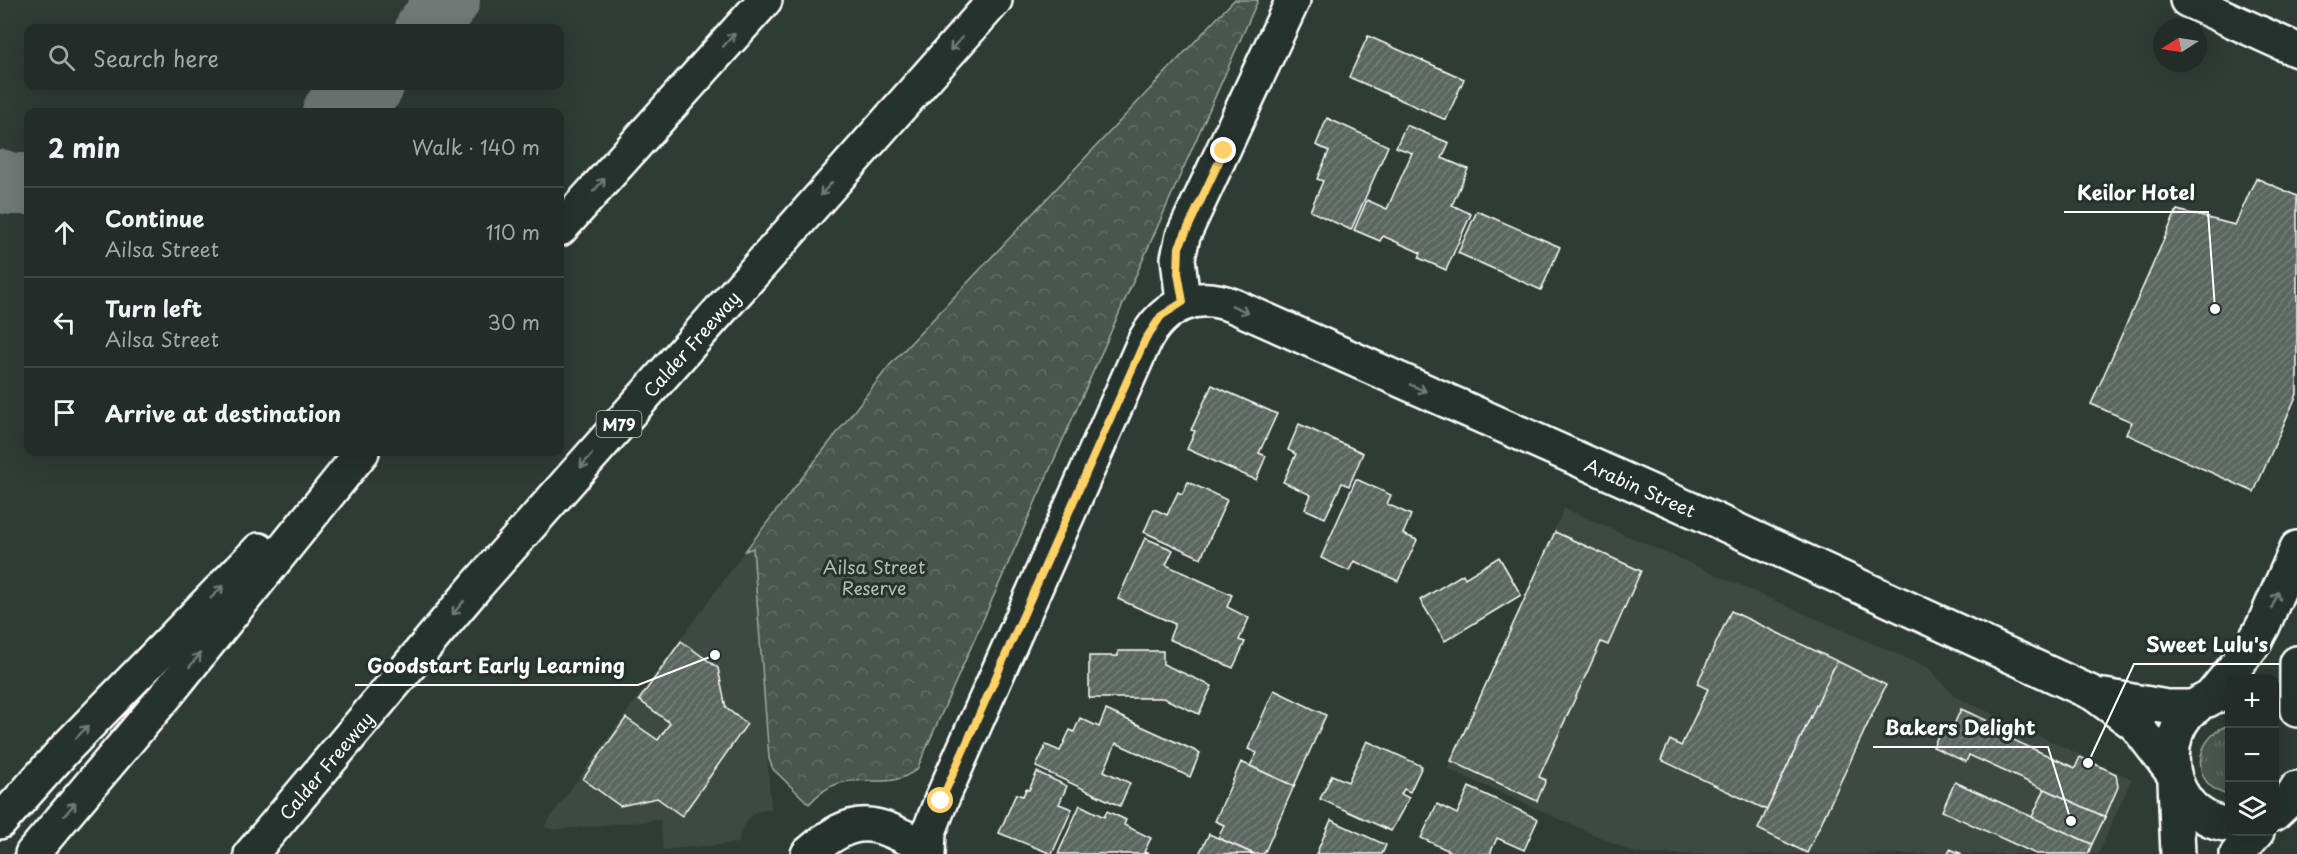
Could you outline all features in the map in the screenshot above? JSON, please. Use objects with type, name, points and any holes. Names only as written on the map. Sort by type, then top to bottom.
[{"type":"main road","points":[[564,225],[765,0]]},
{"type":"main road","name":"Calder Freeway","points":[[251,854],[477,585],[995,0]]},
{"type":"main road","points":[[808,854],[831,834],[855,824],[885,828],[927,851],[929,832],[941,801],[1145,340],[1161,316],[1183,302],[1178,258],[1183,236],[1293,0]]},
{"type":"main road","points":[[2187,0],[2297,50]]},
{"type":"main road","name":"Arabin Street","points":[[1183,302],[1225,302],[2094,694],[2136,725],[2174,777],[2192,808],[2205,818],[2225,824]]},
{"type":"main road","points":[[0,822],[106,707],[356,456]]},
{"type":"main road","points":[[32,854],[168,693],[357,456]]},
{"type":"main road","points":[[2178,854],[2173,743],[2186,717],[2211,700],[2252,646],[2264,626],[2297,548]]},
{"type":"main road","points":[[2297,663],[2297,710]]},
{"type":"main road","name":"Arabin Street","points":[[2094,694],[2160,707],[2211,700]]},
{"type":"main road","points":[[2279,709],[2290,719],[2297,732]]},
{"type":"main road","points":[[2279,810],[2297,788]]},
{"type":"main road","points":[[2279,816],[2297,819]]},
{"type":"main road","points":[[2237,854],[2253,836]]},
{"type":"shaded area","points":[[1564,508],[1929,668],[1954,696],[2132,779],[2098,854],[1637,854],[1447,769]]},
{"type":"shaded area","points":[[753,547],[771,809],[756,812],[747,821],[740,832],[739,843],[663,850],[660,820],[552,830],[544,826],[745,551]]},
{"type":"green space","name":"Ailsa Street Reserve","points":[[1234,0],[1258,0],[917,769],[904,777],[891,780],[852,781],[838,784],[824,791],[809,804],[773,769],[769,759],[753,548],[745,551],[889,366]]},
{"type":"green space","points":[[2225,727],[2225,793],[2216,790],[2207,782],[2200,762],[2208,740],[2217,731]]},
{"type":"building","points":[[1368,36],[1464,79],[1446,120],[1349,77]]},
{"type":"building","points":[[1327,118],[1388,146],[1351,230],[1310,211],[1323,181],[1317,179],[1329,151],[1316,145]]},
{"type":"building","points":[[1406,125],[1449,143],[1442,158],[1468,169],[1452,205],[1471,214],[1446,270],[1419,258],[1421,253],[1383,236],[1380,241],[1354,230],[1367,200],[1387,209],[1412,153],[1396,147]]},
{"type":"building","points":[[2256,178],[2297,196],[2297,394],[2254,492],[2126,434],[2132,422],[2091,404],[2177,210],[2235,225]]},
{"type":"building","points":[[1477,211],[1560,247],[1541,290],[1458,253]]},
{"type":"building","points":[[1212,385],[1277,414],[1259,453],[1266,456],[1256,480],[1187,449],[1195,431],[1191,430]]},
{"type":"building","points":[[1299,424],[1363,453],[1349,486],[1342,483],[1325,518],[1305,509],[1311,495],[1283,482],[1296,454],[1288,450]]},
{"type":"building","points":[[1356,479],[1391,495],[1387,504],[1411,515],[1403,534],[1417,540],[1398,581],[1354,561],[1349,571],[1321,558]]},
{"type":"building","points":[[1188,482],[1227,500],[1201,558],[1144,532],[1154,509],[1167,515],[1178,492],[1182,494]]},
{"type":"building","points":[[1555,532],[1641,571],[1608,645],[1601,642],[1539,777],[1546,780],[1537,801],[1451,761]]},
{"type":"building","points":[[1145,538],[1173,550],[1166,565],[1232,595],[1227,607],[1249,618],[1239,640],[1245,642],[1233,668],[1169,639],[1175,624],[1118,599]]},
{"type":"building","points":[[1499,557],[1521,595],[1445,641],[1420,600],[1463,574],[1465,578]]},
{"type":"building","points":[[1731,611],[1837,661],[1767,810],[1661,760],[1670,740],[1681,746],[1708,689],[1697,684]]},
{"type":"building","points":[[681,641],[718,668],[726,708],[747,724],[682,816],[657,798],[620,806],[583,779],[626,718],[658,740],[670,723],[639,700]]},
{"type":"building","points":[[1118,651],[1163,651],[1163,664],[1212,686],[1199,714],[1163,698],[1089,698],[1089,656],[1118,656]]},
{"type":"building","points":[[1837,661],[1886,685],[1807,853],[1758,829]]},
{"type":"building","points":[[1274,690],[1326,715],[1294,786],[1250,766],[1257,753],[1248,749]]},
{"type":"building","points":[[1961,709],[1986,720],[1983,726],[2075,768],[2080,757],[2116,774],[2118,787],[2105,817],[1969,755],[1966,762],[1933,747],[1943,725],[1952,729]]},
{"type":"building","points":[[1106,710],[1200,753],[1190,777],[1116,743],[1104,771],[1130,783],[1120,806],[1036,767],[1046,745],[1060,751],[1070,730],[1074,732],[1080,718],[1099,727]]},
{"type":"building","points":[[1367,741],[1422,766],[1410,792],[1404,789],[1401,794],[1409,798],[1391,831],[1320,799],[1332,775],[1348,782]]},
{"type":"building","points":[[1241,762],[1294,786],[1264,854],[1254,854],[1218,838],[1224,825],[1215,821]]},
{"type":"building","points":[[1037,772],[1067,786],[1059,804],[1072,809],[1052,854],[999,833],[1016,794],[1023,796],[1026,789],[1029,790]]},
{"type":"building","points":[[1955,782],[2092,844],[2088,854],[2036,854],[1942,811]]},
{"type":"building","points":[[1469,787],[1538,819],[1524,850],[1497,838],[1490,854],[1456,854],[1421,838],[1437,804],[1457,814]]},
{"type":"building","points":[[2045,789],[2105,817],[2092,844],[2032,817]]},
{"type":"building","points":[[1080,805],[1104,817],[1107,811],[1126,820],[1124,825],[1151,838],[1144,852],[1149,854],[1058,854]]},
{"type":"building","points":[[1331,820],[1386,845],[1382,854],[1316,854]]},
{"type":"building","points":[[1209,834],[1254,854],[1199,854]]},
{"type":"building","points":[[1950,849],[1962,854],[1948,854]]},
{"type":"waterway","points":[[429,24],[449,0]]},
{"type":"waterway","points":[[339,108],[367,90]]},
{"type":"waterway","points":[[0,180],[10,184],[24,184]]},
{"type":"place","name":"Keilor Hotel","points":[[2215,309]]},
{"type":"place","name":"Goodstart Early Learning","points":[[715,655]]},
{"type":"place","name":"Sweet Lulu's","points":[[2088,763]]},
{"type":"place","name":"Bakers Delight","points":[[2071,821]]},
{"type":"route","points":[[941,801],[1145,340],[1161,316],[1183,302],[1178,273],[1179,247],[1224,151]]}]
